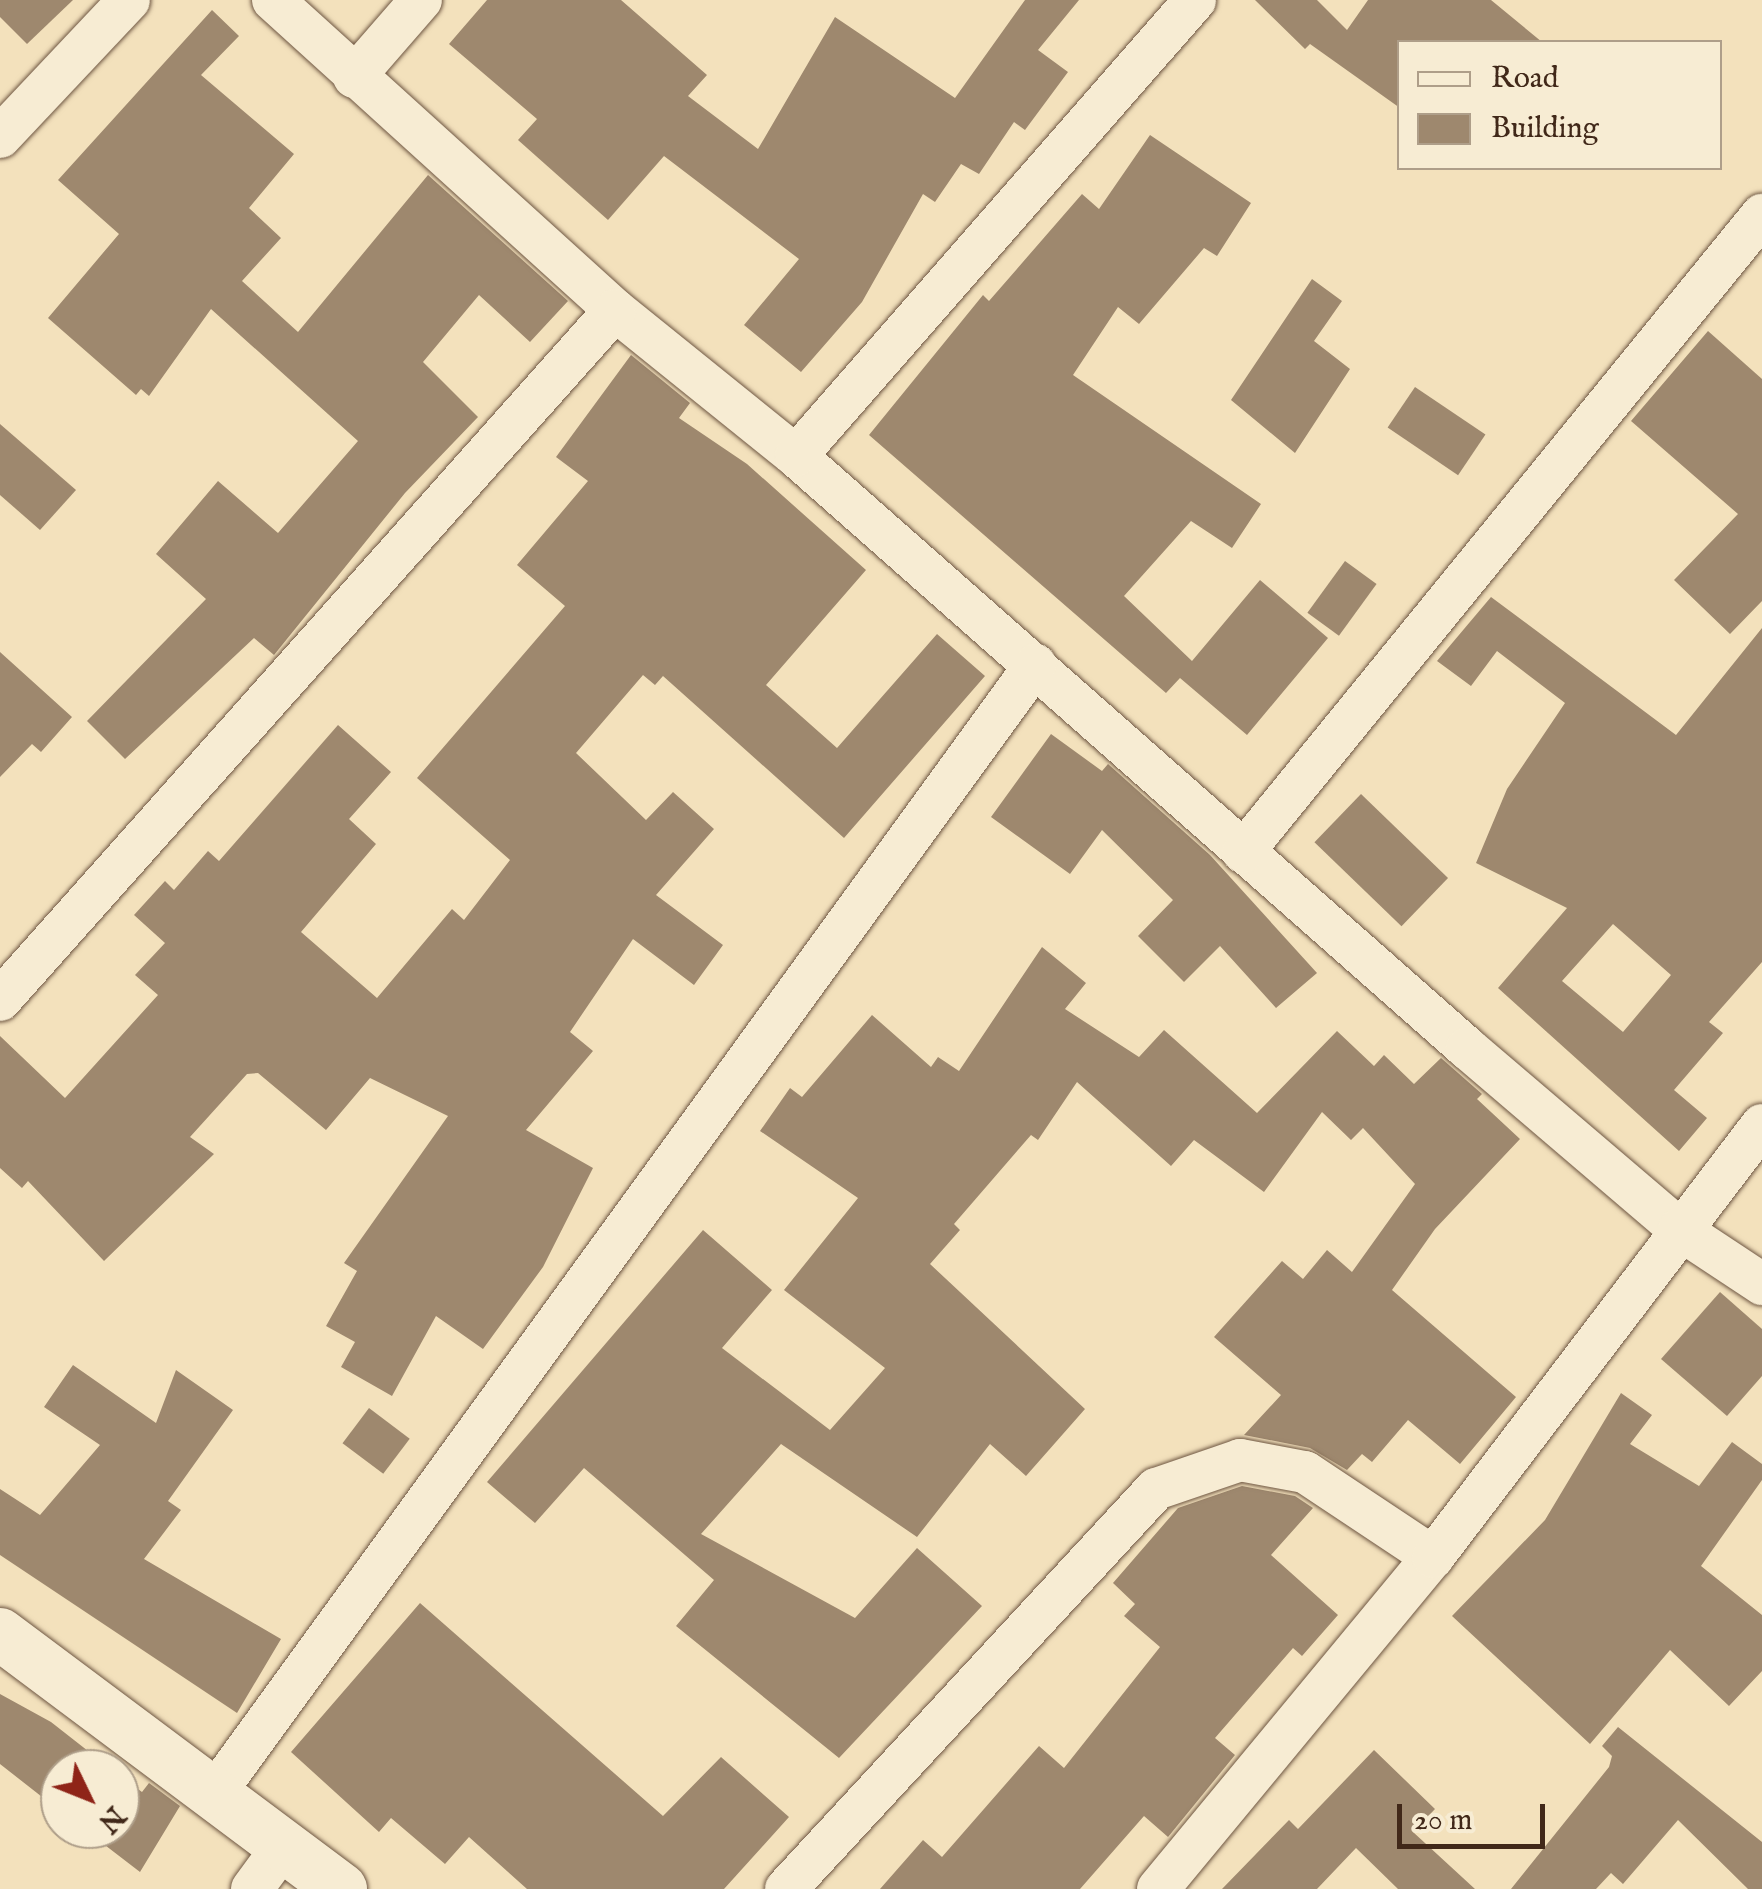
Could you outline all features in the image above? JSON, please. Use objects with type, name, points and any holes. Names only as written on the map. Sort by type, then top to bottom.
[{"type":"street","points":[[0,136],[129,0]]},
{"type":"street","points":[[273,0],[615,310],[796,456],[1680,1230],[1762,1284]]},
{"type":"street","points":[[354,77],[422,0]]},
{"type":"street","points":[[796,456],[1195,0]]},
{"type":"street","points":[[1244,852],[1762,216]]},
{"type":"street","points":[[0,1000],[615,310]]},
{"type":"street","points":[[215,1793],[1036,665]]},
{"type":"street","points":[[1158,1889],[1433,1557],[1762,1125]]},
{"type":"street","points":[[786,1889],[1156,1488],[1240,1460],[1305,1472],[1433,1557]]},
{"type":"street","points":[[0,1634],[215,1793],[267,1869],[340,1889]]},
{"type":"building","points":[[0,0],[73,0],[27,44],[0,17]]},
{"type":"building","points":[[487,0],[621,0],[707,75],[688,96],[758,149],[835,17],[955,98],[1025,0],[1079,0],[1038,50],[1068,72],[1025,130],[1014,122],[979,174],[961,164],[935,202],[923,194],[862,302],[801,372],[744,325],[799,259],[664,156],[608,220],[518,140],[537,119],[449,44]]},
{"type":"building","points":[[1255,0],[1317,0],[1347,30],[1368,0],[1491,0],[1540,40],[1397,40],[1397,106],[1310,44],[1305,49]]},
{"type":"building","points":[[212,10],[239,36],[201,75],[294,154],[249,208],[281,238],[242,281],[298,332],[428,175],[568,301],[530,342],[479,295],[423,362],[478,417],[405,493],[274,655],[254,638],[125,759],[87,721],[206,599],[156,554],[218,481],[278,533],[358,441],[211,309],[149,396],[141,389],[136,395],[48,318],[119,234],[58,180]]},
{"type":"building","points":[[1150,135],[1251,203],[1217,256],[1204,248],[1139,324],[1118,307],[1073,375],[1261,504],[1232,548],[1191,521],[1124,596],[1192,661],[1260,580],[1328,638],[1247,735],[1180,678],[1166,693],[869,435],[983,295],[989,301],[1082,194],[1099,209]]},
{"type":"building","points":[[1312,279],[1342,301],[1314,341],[1350,369],[1295,453],[1231,400]]},
{"type":"building","points":[[1708,331],[1762,379],[1762,601],[1730,634],[1674,580],[1738,514],[1631,421]]},
{"type":"building","points":[[631,355],[690,403],[679,418],[747,464],[866,570],[766,685],[837,748],[937,634],[985,676],[844,838],[663,676],[655,685],[643,675],[576,753],[646,820],[673,792],[714,829],[656,895],[723,945],[694,985],[633,939],[570,1032],[593,1051],[526,1130],[593,1168],[543,1267],[483,1349],[436,1316],[392,1396],[341,1367],[355,1342],[326,1326],[357,1271],[344,1263],[448,1116],[370,1078],[326,1130],[258,1073],[247,1074],[190,1137],[214,1154],[104,1261],[28,1181],[22,1188],[0,1168],[0,1036],[65,1098],[158,995],[135,975],[165,943],[134,915],[165,881],[174,890],[208,851],[219,861],[338,725],[391,772],[349,819],[376,844],[301,932],[377,998],[452,909],[464,920],[510,860],[417,778],[565,606],[517,565],[588,481],[556,457]]},
{"type":"building","points":[[1415,387],[1485,435],[1458,475],[1388,428]]},
{"type":"building","points":[[0,424],[76,490],[40,530],[0,495]]},
{"type":"building","points":[[1345,561],[1377,584],[1339,636],[1307,613]]},
{"type":"building","points":[[1491,597],[1676,735],[1762,628],[1762,962],[1709,1022],[1723,1033],[1674,1090],[1707,1118],[1679,1151],[1498,988],[1567,908],[1476,863],[1507,789],[1565,703],[1497,651],[1471,686],[1437,661]],"holes":[[[1613,924],[1671,975],[1623,1032],[1562,981]]]},
{"type":"building","points":[[0,652],[72,717],[41,752],[32,744],[0,777]]},
{"type":"building","points":[[1051,734],[1102,771],[1108,764],[1210,855],[1317,973],[1276,1008],[1220,946],[1184,982],[1138,936],[1173,900],[1102,830],[1070,874],[991,817]]},
{"type":"building","points":[[1361,794],[1448,878],[1401,926],[1314,842]]},
{"type":"building","points":[[1042,947],[1086,983],[1065,1009],[1139,1057],[1164,1030],[1257,1113],[1337,1031],[1374,1066],[1384,1055],[1414,1084],[1441,1058],[1482,1094],[1477,1099],[1520,1139],[1435,1229],[1392,1290],[1516,1397],[1460,1464],[1408,1420],[1372,1462],[1362,1454],[1347,1470],[1310,1448],[1244,1435],[1281,1395],[1214,1337],[1282,1261],[1303,1279],[1327,1250],[1352,1272],[1415,1184],[1363,1128],[1351,1140],[1322,1112],[1264,1192],[1194,1140],[1171,1166],[1077,1082],[1038,1140],[1031,1135],[954,1224],[960,1230],[930,1264],[1085,1409],[1026,1476],[990,1444],[917,1537],[781,1444],[701,1534],[855,1618],[917,1548],[982,1606],[839,1758],[676,1626],[714,1580],[584,1468],[535,1523],[487,1482],[703,1230],[772,1290],[722,1348],[830,1430],[885,1368],[784,1290],[858,1198],[760,1131],[790,1088],[802,1097],[872,1015],[931,1067],[938,1057],[959,1071]]},
{"type":"building","points":[[1720,1292],[1762,1329],[1762,1376],[1727,1416],[1661,1359]]},
{"type":"building","points":[[73,1365],[156,1423],[176,1370],[233,1410],[168,1501],[181,1510],[144,1559],[281,1639],[237,1713],[0,1555],[0,1489],[40,1515],[100,1445],[44,1407]]},
{"type":"building","points":[[1621,1393],[1652,1415],[1630,1444],[1699,1486],[1732,1442],[1762,1464],[1762,1480],[1701,1566],[1762,1615],[1762,1671],[1729,1706],[1670,1650],[1590,1744],[1452,1616],[1545,1520]]},
{"type":"building","points":[[369,1408],[410,1439],[383,1474],[343,1443]]},
{"type":"building","points":[[1242,1486],[1295,1496],[1313,1508],[1271,1555],[1338,1615],[1302,1656],[1293,1648],[1215,1738],[1235,1755],[1168,1837],[1144,1816],[1080,1889],[880,1889],[923,1840],[942,1857],[1039,1746],[1064,1768],[1160,1647],[1124,1616],[1135,1604],[1113,1583],[1178,1508]]},
{"type":"building","points":[[420,1603],[663,1816],[721,1757],[789,1817],[724,1889],[527,1889],[469,1837],[445,1864],[391,1818],[379,1832],[291,1752]]},
{"type":"building","points":[[0,1694],[51,1722],[85,1749],[40,1749],[40,1795],[0,1764]]},
{"type":"building","points":[[1618,1727],[1762,1842],[1762,1889],[1748,1889],[1678,1820],[1623,1884],[1611,1873],[1596,1889],[1511,1889],[1609,1767],[1612,1756],[1602,1746]]},
{"type":"building","points":[[1374,1750],[1435,1809],[1413,1832],[1475,1889],[1398,1889],[1356,1848],[1317,1889],[1222,1889],[1289,1820],[1298,1829]]},
{"type":"building","points":[[149,1783],[180,1806],[140,1872],[110,1849],[140,1849],[140,1791]]}]
